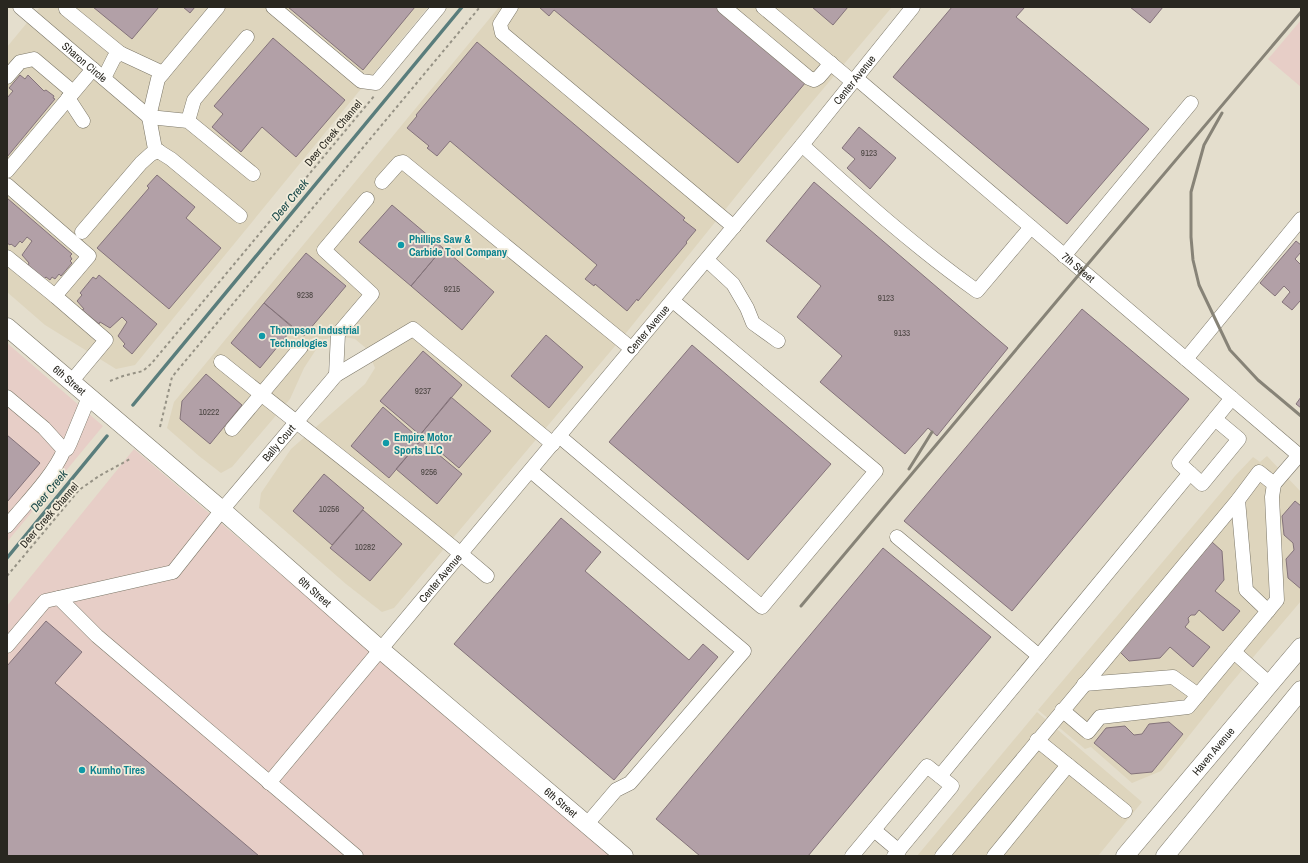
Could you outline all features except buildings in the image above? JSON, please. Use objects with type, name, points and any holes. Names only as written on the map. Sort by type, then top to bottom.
[{"type":"main road","name":"6th Street","points":[[7,327],[222,510],[381,650],[624,856]]},
{"type":"main road","name":"Haven Avenue","points":[[1125,856],[1301,648]]},
{"type":"main road","points":[[1164,856],[1301,690]]},
{"type":"street","name":"Sharon Circle","points":[[20,7],[149,117]]},
{"type":"street","points":[[218,7],[158,79],[149,117],[155,149],[171,159],[240,216]]},
{"type":"street","points":[[273,7],[361,81],[376,83],[439,7]]},
{"type":"street","points":[[511,7],[500,24],[502,33],[734,227]]},
{"type":"street","points":[[724,7],[809,78],[814,80],[819,77],[830,63]]},
{"type":"street","name":"7th Street","points":[[763,7],[830,63],[854,80],[1031,227],[1300,456]]},
{"type":"street","name":"Center Avenue","points":[[269,783],[673,301],[802,145],[913,7]]},
{"type":"street","points":[[66,9],[120,53],[163,73]]},
{"type":"street","points":[[188,121],[194,100],[247,37]]},
{"type":"street","points":[[7,171],[70,95],[120,53]]},
{"type":"street","points":[[7,77],[20,62],[34,59],[70,95],[83,121]]},
{"type":"street","points":[[1064,256],[1191,103]]},
{"type":"street","points":[[149,117],[188,121],[253,174]]},
{"type":"street","points":[[802,145],[853,191],[946,270],[977,291],[1031,227]]},
{"type":"street","points":[[82,232],[140,163],[151,154],[158,151]]},
{"type":"street","points":[[382,182],[399,163],[404,162],[632,349]]},
{"type":"street","points":[[7,185],[89,256],[55,296]]},
{"type":"street","points":[[336,375],[338,334],[372,294],[324,250],[367,199]]},
{"type":"street","points":[[1186,359],[1301,219]]},
{"type":"street","points":[[7,257],[106,340],[71,382]]},
{"type":"street","points":[[707,260],[733,284],[747,308],[753,323],[778,341]]},
{"type":"street","points":[[556,440],[762,607],[876,471],[673,301]]},
{"type":"street","name":"Bally Court","points":[[7,646],[45,601],[173,572],[222,510],[336,375],[413,329],[556,440]]},
{"type":"street","points":[[232,429],[301,347]]},
{"type":"street","points":[[222,362],[296,422],[380,486],[487,576]]},
{"type":"street","points":[[7,397],[44,428],[64,450]]},
{"type":"street","points":[[7,526],[46,478],[60,459],[64,450],[67,448],[89,397]]},
{"type":"street","points":[[1215,419],[1239,439],[1202,484],[1179,463],[1232,398]]},
{"type":"street","points":[[1062,710],[1088,732],[1100,717],[1188,707],[1277,600],[1272,497],[1274,484],[1300,456]]},
{"type":"street","points":[[531,471],[744,651],[630,784],[616,790],[587,824]]},
{"type":"street","points":[[942,856],[1238,500],[1259,472],[1274,484]]},
{"type":"street","points":[[940,776],[1190,473]]},
{"type":"street","points":[[1238,500],[1246,590],[1268,611]]},
{"type":"street","points":[[897,537],[1039,656]]},
{"type":"street","points":[[59,598],[96,636],[356,856]]},
{"type":"street","points":[[1234,652],[1270,684]]},
{"type":"street","points":[[1084,684],[1173,677],[1198,695]]},
{"type":"street","points":[[1037,740],[1125,811]]},
{"type":"street","points":[[994,856],[1068,765]]},
{"type":"street","points":[[852,856],[927,766],[952,786],[896,853],[874,830]]},
{"type":"path","points":[[160,427],[172,376],[480,7]]},
{"type":"path","name":"Deer Creek Channel","points":[[110,381],[143,371],[151,364],[376,95]]},
{"type":"path","name":"Deer Creek Channel","points":[[7,576],[79,490],[99,476],[130,459]]},
{"type":"shaded area","points":[[40,7],[428,7],[135,365],[116,369],[45,325],[7,292],[7,47]]},
{"type":"shaded area","points":[[499,7],[892,7],[802,114],[626,333],[394,608],[382,612],[346,584],[259,508],[261,493],[291,449],[365,384],[375,368],[367,349],[355,339],[334,335],[321,342],[304,368],[290,399],[232,467],[221,473],[167,428],[174,402]]},
{"type":"shaded area","points":[[1301,20],[1301,87],[1268,59]]},
{"type":"shaded area","points":[[7,343],[103,426],[7,542]]},
{"type":"shaded area","points":[[134,449],[611,856],[7,856],[7,606]]},
{"type":"shaded area","points":[[1267,456],[1301,492],[1301,601],[1227,688],[1161,771],[1132,783],[1091,747],[1085,749],[1038,710],[1235,476],[1253,457],[1260,462]]},
{"type":"shaded area","points":[[1037,712],[1142,802],[1098,856],[917,856]]},
{"type":"waterway","name":"Deer Creek","points":[[133,405],[462,7]]},
{"type":"waterway","name":"Deer Creek","points":[[7,558],[107,436]]},
{"type":"railway","points":[[801,606],[1301,12]]},
{"type":"railway","points":[[1222,113],[1204,145],[1191,192],[1191,237],[1193,260],[1199,285],[1230,350],[1258,380],[1301,416]]},
{"type":"railway","points":[[909,469],[932,432]]},
{"type":"place","name":"Phillips Saw & Carbide Tool Company","points":[[401,245]]},
{"type":"place","name":"Thompson Industrial Technologies","points":[[262,336]]},
{"type":"place","name":"Empire Motor Sports LLC","points":[[386,443]]},
{"type":"place","name":"Kumho Tires","points":[[82,770]]}]
